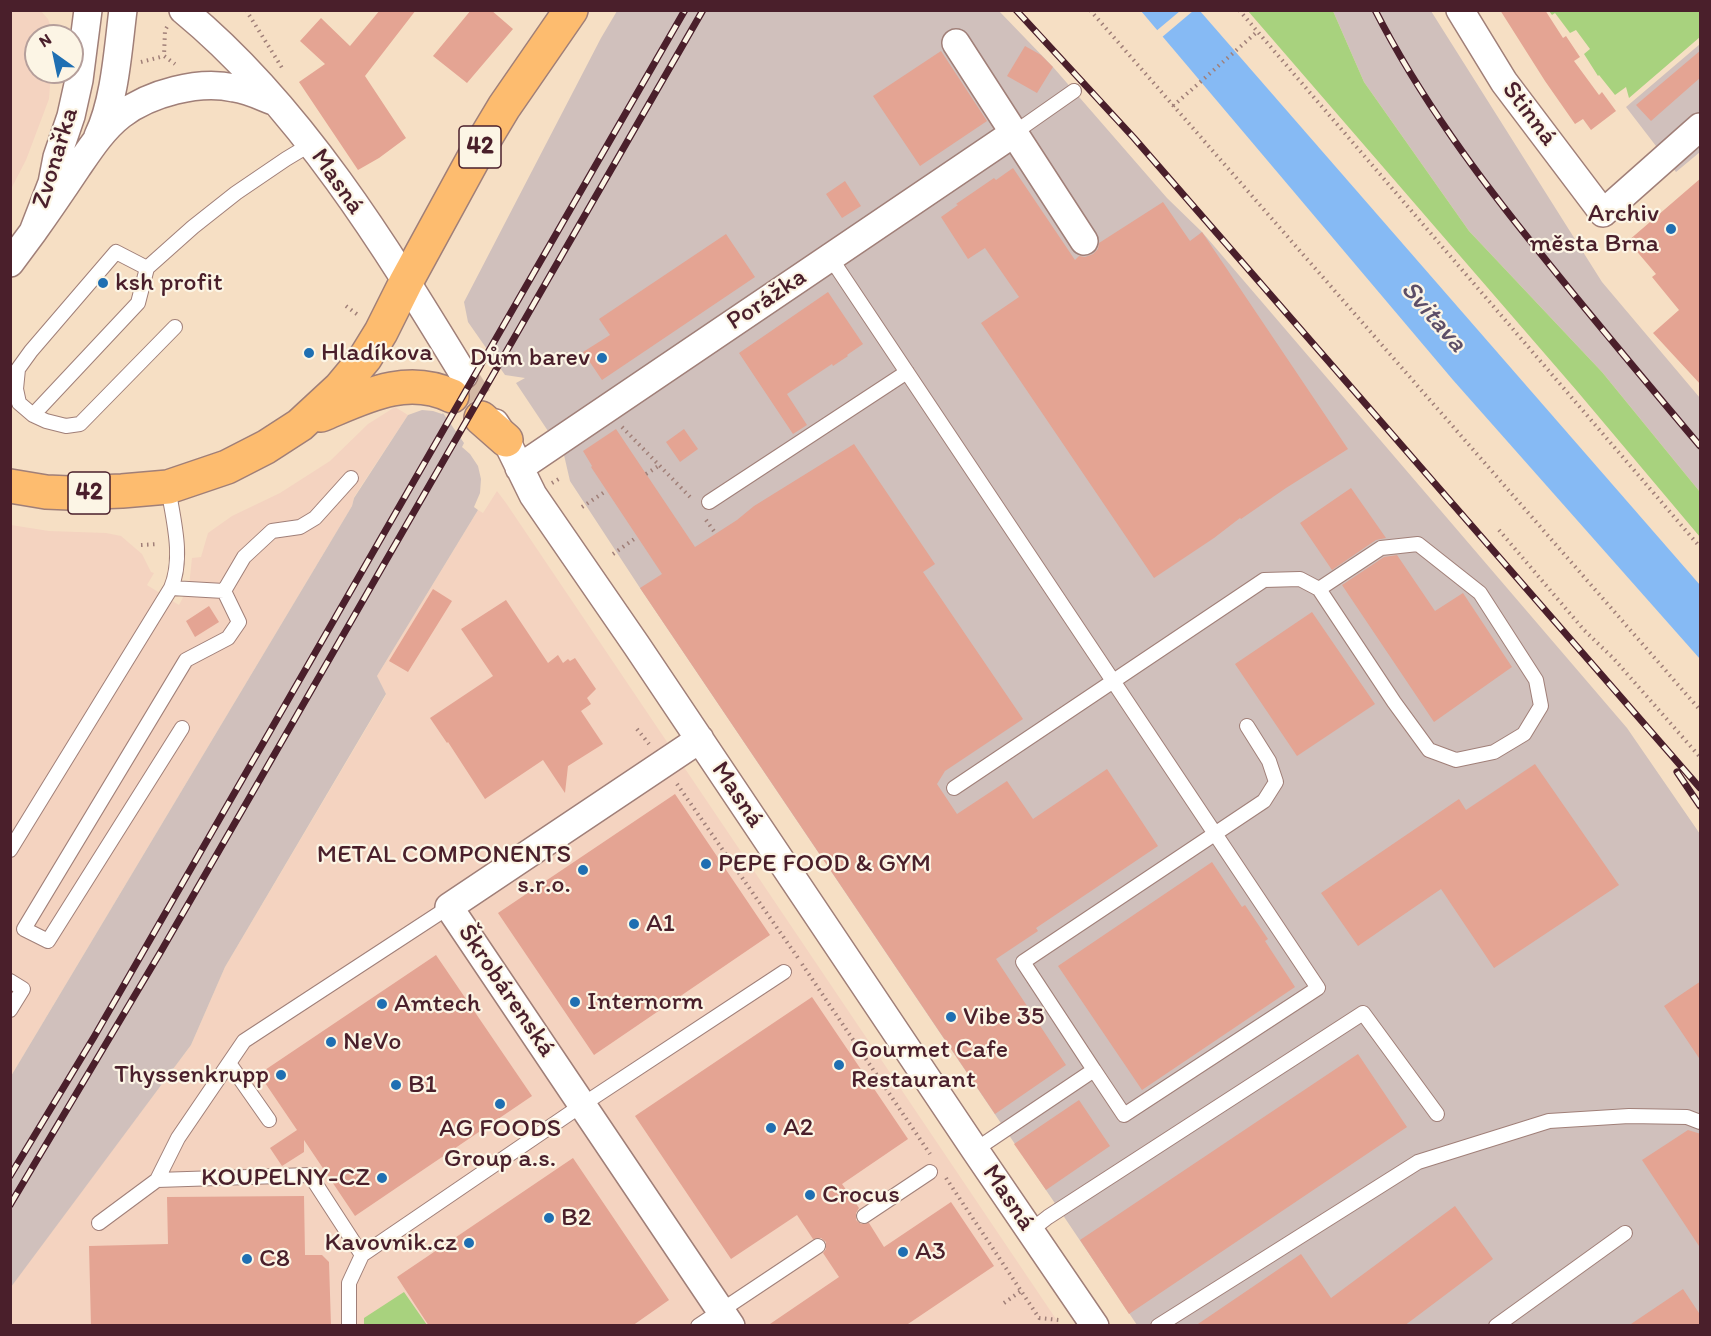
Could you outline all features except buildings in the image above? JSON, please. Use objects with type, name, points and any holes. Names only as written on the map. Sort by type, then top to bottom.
[{"type":"main road","name":"42","points":[[10,486],[70,493],[168,487],[227,467],[266,447],[300,424],[340,388],[365,358],[482,143],[571,10]]},
{"type":"main road","points":[[300,424],[370,394],[388,389],[458,385]]},
{"type":"main road","points":[[484,414],[513,454]]},
{"type":"street","name":"Zvonařka","points":[[10,263],[33,232],[52,183],[71,116],[83,57],[88,10]]},
{"type":"street","name":"Zvonařka","points":[[93,145],[106,115],[117,60],[123,10]]},
{"type":"street","name":"Masná","points":[[183,10],[233,55],[311,144],[363,217],[405,282],[458,385]]},
{"type":"street","name":"Stinná","points":[[1460,10],[1504,82],[1603,213],[1701,127]]},
{"type":"street","points":[[956,44],[1084,241]]},
{"type":"street","points":[[33,232],[93,145],[120,115],[134,106],[182,89],[216,86],[233,87],[251,92],[277,103]]},
{"type":"street","name":"Porážka","points":[[513,454],[830,257],[1014,133]]},
{"type":"street","name":"Masná","points":[[513,454],[533,495],[1095,1326]]},
{"type":"street","name":"Škrobárenská","points":[[699,739],[449,907],[726,1318]]},
{"type":"lane","points":[[1014,133],[1074,91]]},
{"type":"lane","points":[[33,415],[138,303],[147,268],[236,193],[311,144]]},
{"type":"lane","points":[[147,268],[116,252],[18,369],[16,389],[19,403],[33,415],[46,421],[66,426],[80,424],[176,327]]},
{"type":"lane","points":[[830,257],[1216,834],[1318,988],[1124,1115],[1023,962],[1216,834],[1264,801],[1276,782],[1269,761],[1247,726]]},
{"type":"lane","points":[[709,502],[907,372]]},
{"type":"lane","points":[[224,591],[244,557],[272,531],[300,527],[315,518],[351,478]]},
{"type":"lane","points":[[12,842],[175,579],[177,556],[168,487]]},
{"type":"lane","points":[[954,788],[1264,580],[1300,579],[1319,589],[1394,702],[1429,750],[1456,760],[1494,752],[1524,734],[1541,706],[1536,680],[1480,593],[1418,544],[1381,548],[1319,589]]},
{"type":"lane","points":[[171,588],[224,591]]},
{"type":"lane","points":[[182,728],[48,941],[24,929],[186,660],[228,638],[239,622],[224,591]]},
{"type":"lane","points":[[99,1223],[157,1180],[178,1138],[244,1041],[449,907]]},
{"type":"lane","points":[[349,1326],[349,1283],[362,1255],[582,1105],[784,972]]},
{"type":"lane","points":[[10,981],[23,989],[10,1010]]},
{"type":"lane","points":[[1030,1231],[1048,1217],[1364,1013],[1437,1114]]},
{"type":"lane","points":[[229,1063],[270,1120]]},
{"type":"lane","points":[[975,1150],[1094,1070]]},
{"type":"lane","points":[[1158,1326],[1418,1162],[1549,1121],[1629,1116],[1687,1117],[1701,1122]]},
{"type":"lane","points":[[864,1216],[930,1172]]},
{"type":"lane","points":[[157,1180],[310,1175],[362,1255]]},
{"type":"lane","points":[[1496,1326],[1625,1233]]},
{"type":"lane","points":[[698,1326],[726,1318],[818,1246]]},
{"type":"path","points":[[246,10],[288,77]]},
{"type":"path","points":[[1090,10],[1701,710]]},
{"type":"path","points":[[1239,10],[1701,547]]},
{"type":"path","points":[[1173,106],[1257,32]]},
{"type":"path","points":[[620,424],[693,501]]},
{"type":"path","points":[[646,474],[660,465]]},
{"type":"path","points":[[582,507],[606,491]]},
{"type":"path","points":[[704,518],[716,534]]},
{"type":"path","points":[[1499,530],[1584,630],[1614,659],[1701,758]]},
{"type":"path","points":[[613,554],[638,537]]},
{"type":"path","points":[[680,788],[932,1157]]},
{"type":"path","points":[[945,1176],[1039,1318],[1059,1320],[1066,1326]]},
{"type":"path","points":[[1004,1303],[1021,1291]]},
{"type":"shaded area","points":[[11,10],[41,11],[50,24],[24,24],[24,84],[50,84],[49,99],[26,160],[11,189]]},
{"type":"shaded area","points":[[617,11],[999,11],[1053,67],[1167,198],[1202,232],[1627,728],[1700,834],[1700,1325],[1137,1325],[570,481],[564,455],[516,383],[525,378],[505,375],[468,322],[464,302]]},
{"type":"shaded area","points":[[1333,11],[1431,11],[1602,282],[1700,398],[1700,492],[1602,372],[1469,231],[1364,82]]},
{"type":"shaded area","points":[[1700,44],[1700,152],[1676,172],[1626,107]]},
{"type":"shaded area","points":[[395,407],[408,415],[354,497],[352,506],[11,1076],[11,525],[49,531],[106,533],[121,536],[142,554],[151,572],[154,573],[147,585],[179,605],[189,586],[192,558],[201,557],[208,533],[232,516],[280,493],[330,461],[368,424]]},
{"type":"shaded area","points":[[422,410],[443,413],[464,443],[462,447],[478,466],[481,479],[480,493],[474,507],[478,510],[377,676],[386,694],[225,967],[191,1045],[11,1287],[11,1076],[352,506],[354,498],[408,415]]},
{"type":"shaded area","points":[[497,491],[1060,1325],[11,1326],[10,1287],[191,1045],[225,967],[386,695],[377,676],[478,510],[483,513]]},
{"type":"green space","points":[[1248,11],[1333,11],[1364,82],[1469,231],[1602,372],[1700,492],[1700,537],[1577,391]]},
{"type":"green space","points":[[1549,11],[1700,11],[1700,37],[1629,98],[1626,87],[1615,95],[1598,76],[1584,54],[1590,49],[1576,30],[1570,33],[1555,13],[1552,15]]},
{"type":"green space","points":[[404,1292],[427,1325],[364,1325],[364,1318]]},
{"type":"water","name":"Svitava","points":[[1141,11],[1200,11],[1700,585],[1700,659],[1453,380]]},
{"type":"pier","points":[[1180,11],[1193,11],[1161,38],[1155,32]]},
{"type":"tunnel","points":[[464,375],[486,409]]},
{"type":"railway","points":[[10,1176],[94,1037],[685,10]]},
{"type":"railway","points":[[10,1205],[160,953],[703,10]]},
{"type":"railway","points":[[1016,10],[1134,138],[1700,788]]},
{"type":"railway","points":[[1375,10],[1411,75],[1473,167],[1620,351],[1700,446]]},
{"type":"railway","points":[[1677,772],[1700,806]]},
{"type":"place","name":"Archiv města Brna","points":[[1671,229]]},
{"type":"place","name":"ksh profit","points":[[103,283]]},
{"type":"place","name":"Hladíkova","points":[[309,353]]},
{"type":"place","name":"Dům barev","points":[[602,358]]},
{"type":"place","name":"PEPE FOOD & GYM","points":[[706,864]]},
{"type":"place","name":"METAL COMPONENTS s.r.o.","points":[[583,870]]},
{"type":"place","name":"A1","points":[[634,924]]},
{"type":"place","name":"Internorm","points":[[575,1002]]},
{"type":"place","name":"Amtech","points":[[382,1004]]},
{"type":"place","name":"Vibe 35","points":[[951,1017]]},
{"type":"place","name":"NeVo","points":[[331,1042]]},
{"type":"place","name":"Gourmet Cafe Restaurant","points":[[839,1065]]},
{"type":"place","name":"Thyssenkrupp","points":[[281,1075]]},
{"type":"place","name":"B1","points":[[396,1085]]},
{"type":"place","name":"AG FOODS Group a.s.","points":[[500,1104]]},
{"type":"place","name":"A2","points":[[771,1128]]},
{"type":"place","name":"KOUPELNY-CZ","points":[[382,1178]]},
{"type":"place","name":"Crocus","points":[[810,1195]]},
{"type":"place","name":"B2","points":[[549,1218]]},
{"type":"place","name":"Kavovnik.cz","points":[[469,1243]]},
{"type":"place","name":"A3","points":[[903,1252]]},
{"type":"place","name":"C8","points":[[247,1259]]}]
